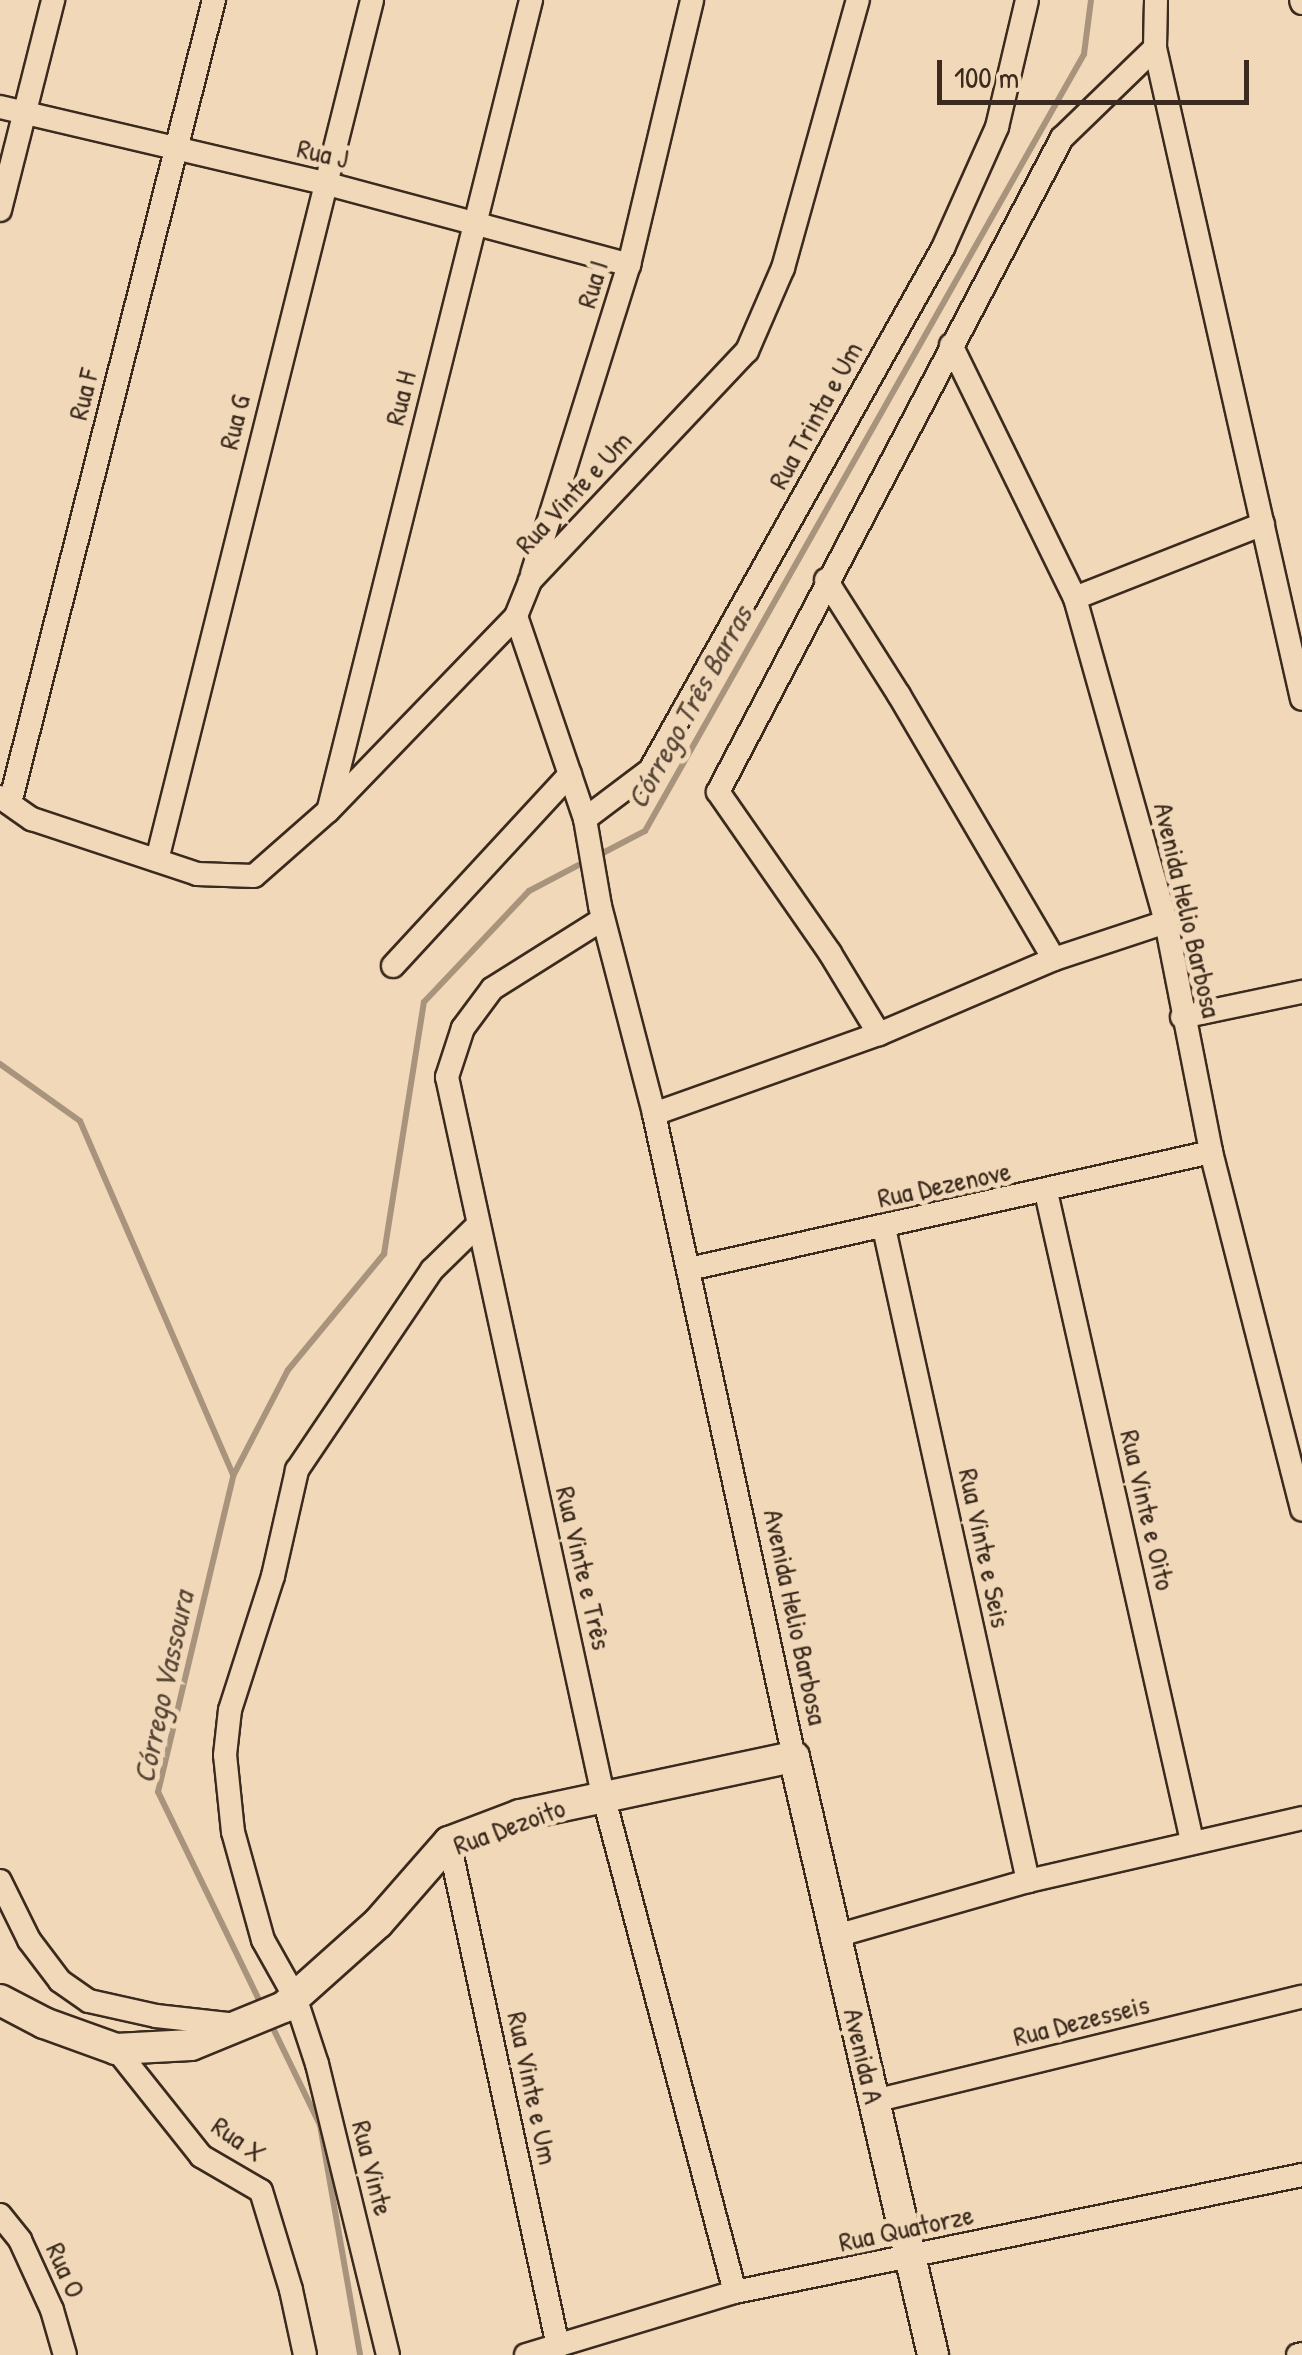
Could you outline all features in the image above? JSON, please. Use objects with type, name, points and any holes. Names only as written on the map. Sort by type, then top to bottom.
[{"type":"main road","name":"Rua Dezoito","points":[[290,2002],[378,1923],[450,1842],[520,1815],[794,1756]]},
{"type":"main road","name":"Avenida A","points":[[794,1756],[933,2355]]},
{"type":"main road","points":[[0,2000],[44,2024],[116,2049],[191,2045],[290,2002]]},
{"type":"street","points":[[0,210],[54,0]]},
{"type":"street","name":"Rua F","points":[[5,800],[214,0]]},
{"type":"street","name":"Rua G","points":[[158,860],[372,0]]},
{"type":"street","name":"Rua H","points":[[328,811],[531,0]]},
{"type":"street","name":"Rua I","points":[[530,581],[630,264],[692,0]]},
{"type":"street","name":"Rua Vinte e Um","points":[[5,800],[32,819],[196,874],[254,876],[328,811],[516,616],[530,581],[747,351],[782,268],[858,0]]},
{"type":"street","name":"Rua Trinta e Um","points":[[585,819],[650,770],[943,248],[997,126],[1027,0]]},
{"type":"street","points":[[1156,0],[1155,48],[1302,699]]},
{"type":"street","points":[[879,1034],[830,953],[718,792],[826,580],[1062,138],[1155,48]]},
{"type":"street","name":"Rua J","points":[[0,107],[176,152],[324,183],[474,226],[630,264]]},
{"type":"street","name":"Avenida Helio Barbosa","points":[[951,345],[1076,598],[1166,922],[1210,1152],[1302,1510]]},
{"type":"street","points":[[1076,598],[1263,524]]},
{"type":"street","points":[[826,580],[899,694],[1054,959]]},
{"type":"street","name":"Avenida Helio Barbosa","points":[[516,616],[585,819],[601,912],[654,1114],[794,1756]]},
{"type":"street","points":[[393,966],[570,774]]},
{"type":"street","name":"Rua Vinte e Três","points":[[601,912],[492,989],[462,1028],[447,1077],[604,1795],[734,2292]]},
{"type":"street","points":[[654,1114],[879,1034],[1054,959],[1166,922]]},
{"type":"street","points":[[1182,1017],[1302,992]]},
{"type":"street","name":"Rua Dezenove","points":[[689,1269],[1046,1192],[1210,1152]]},
{"type":"street","name":"Rua Vinte e Oito","points":[[1046,1192],[1192,1841]]},
{"type":"street","name":"Rua Vinte","points":[[388,2355],[317,2064],[263,1940],[233,1832],[225,1756],[230,1710],[273,1576],[297,1470],[432,1270],[477,1226]]},
{"type":"street","name":"Rua Vinte e Seis","points":[[884,1228],[1028,1881]]},
{"type":"street","points":[[836,1936],[1028,1881],[1302,1818]]},
{"type":"street","name":"Rua Vinte e Um","points":[[450,1842],[558,2346]]},
{"type":"street","points":[[0,1881],[30,1940],[60,1981],[89,2001],[156,2016],[238,2025]]},
{"type":"street","name":"Rua Dezesseis","points":[[874,2101],[1302,1997]]},
{"type":"street","name":"Rua X","points":[[116,2049],[201,2156],[260,2191],[291,2290],[305,2355]]},
{"type":"street","name":"Rua Quatorze","points":[[526,2355],[734,2292],[1302,2175]]},
{"type":"street","name":"Rua O","points":[[0,2215],[20,2240],[52,2310],[65,2355]]},
{"type":"street","points":[[0,2255],[20,2240]]},
{"type":"waterway","name":"Córrego Três Barras","points":[[599,855],[645,831],[1084,54],[1091,0]]},
{"type":"waterway","name":"Córrego Três Barras","points":[[262,2006],[158,1792],[233,1476],[288,1370],[384,1254],[424,1002],[529,891],[588,860]]},
{"type":"waterway","name":"Córrego Vassoura","points":[[0,1064],[80,1121],[233,1474]]},
{"type":"waterway","name":"Córrego Vassoura","points":[[270,2022],[320,2125],[360,2355]]}]
